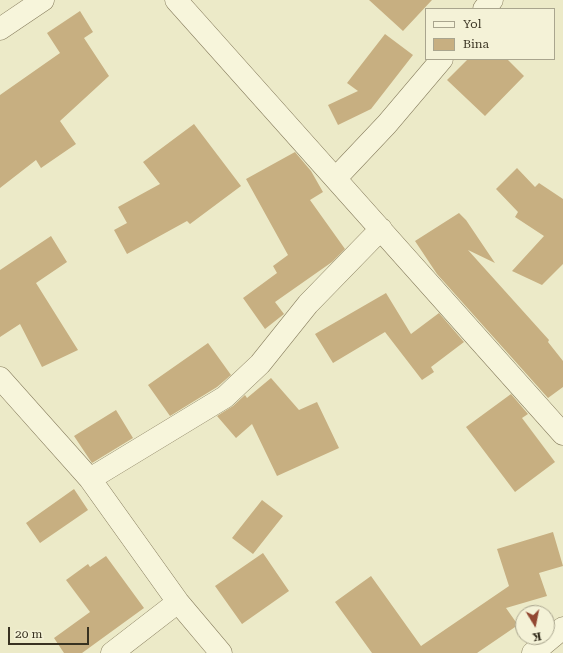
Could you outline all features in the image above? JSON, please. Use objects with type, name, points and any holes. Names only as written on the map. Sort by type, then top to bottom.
[{"type":"street","points":[[0,29],[43,0]]},
{"type":"street","points":[[176,0],[563,434]]},
{"type":"street","points":[[485,8],[492,0]]},
{"type":"street","points":[[336,178],[387,124],[441,60]]},
{"type":"street","points":[[90,479],[225,397],[260,364],[308,304],[381,229]]},
{"type":"street","points":[[0,378],[90,479],[178,602],[221,653]]},
{"type":"street","points":[[112,653],[178,602]]},
{"type":"street","points":[[544,650],[563,628]]},
{"type":"building","points":[[369,0],[432,0],[403,31]]},
{"type":"building","points":[[80,11],[93,32],[84,38],[109,76],[60,121],[76,144],[41,168],[36,160],[0,188],[0,95],[60,53],[47,33]]},
{"type":"building","points":[[385,34],[413,55],[371,109],[338,125],[328,105],[358,91],[347,83]]},
{"type":"building","points":[[467,60],[508,60],[524,76],[485,116],[447,80]]},
{"type":"building","points":[[194,124],[241,186],[190,224],[187,221],[127,254],[114,230],[127,223],[118,207],[160,184],[143,162]]},
{"type":"building","points":[[295,152],[311,171],[323,192],[310,200],[345,249],[332,262],[275,302],[284,314],[265,329],[243,298],[277,273],[273,266],[288,255],[246,179]]},
{"type":"building","points":[[517,168],[535,187],[539,183],[563,199],[563,264],[542,285],[512,271],[544,236],[515,217],[518,212],[496,189]]},
{"type":"building","points":[[459,213],[466,220],[495,263],[468,250],[549,340],[548,342],[563,361],[563,387],[548,398],[437,274],[415,241]]},
{"type":"building","points":[[51,236],[67,262],[36,283],[78,350],[42,367],[20,324],[0,337],[0,270]]},
{"type":"building","points":[[386,293],[411,334],[439,313],[464,342],[431,367],[434,372],[422,380],[385,332],[333,363],[315,334]]},
{"type":"building","points":[[208,343],[231,375],[217,387],[170,416],[148,385]]},
{"type":"building","points":[[271,378],[299,410],[317,402],[339,448],[277,476],[252,424],[236,438],[217,416],[233,406],[245,395],[247,398]]},
{"type":"building","points":[[511,394],[528,414],[522,418],[555,462],[515,492],[466,427]]},
{"type":"building","points":[[116,410],[133,438],[92,463],[74,436]]},
{"type":"building","points":[[74,489],[88,510],[40,543],[26,523]]},
{"type":"building","points":[[262,500],[283,516],[253,554],[232,538]]},
{"type":"building","points":[[553,532],[563,566],[539,573],[547,596],[506,608],[515,621],[515,627],[477,653],[372,653],[335,602],[371,576],[421,646],[509,586],[497,549]]},
{"type":"building","points":[[263,553],[289,591],[242,624],[215,586]]},
{"type":"building","points":[[106,556],[144,608],[82,653],[64,653],[54,638],[90,612],[66,580],[88,564],[90,567]]}]
